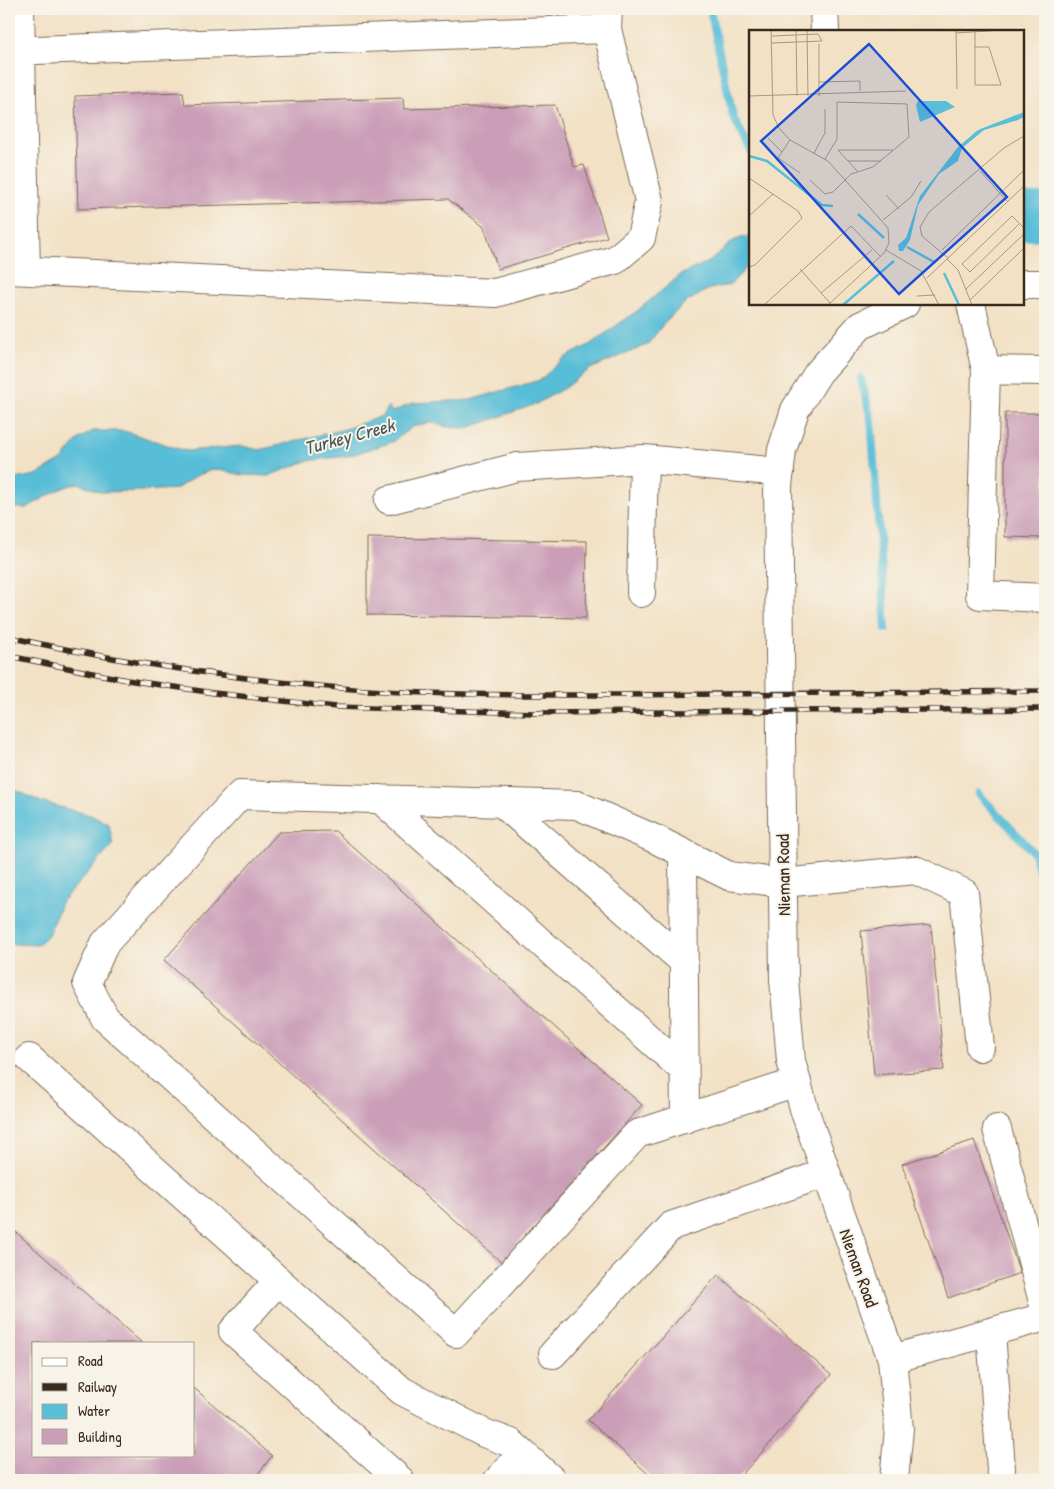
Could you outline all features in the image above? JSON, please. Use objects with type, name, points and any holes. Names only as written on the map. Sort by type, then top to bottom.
[{"type":"street","points":[[15,51],[608,19],[649,202],[642,238],[615,260],[495,293],[17,270],[15,51],[20,9]]},
{"type":"street","points":[[824,9],[824,30]]},
{"type":"street","points":[[1024,284],[1045,284]]},
{"type":"street","name":"Nieman Road","points":[[894,1480],[899,1429],[892,1359],[826,1173],[791,1061],[784,979],[779,695],[780,472],[782,450],[795,410],[826,362],[860,326],[903,305]]},
{"type":"street","points":[[971,305],[986,370],[980,595],[1045,598]]},
{"type":"street","points":[[986,370],[1045,372]]},
{"type":"street","points":[[389,500],[516,467],[644,459],[780,472]]},
{"type":"street","points":[[641,593],[644,459]]},
{"type":"street","points":[[797,1082],[637,1134],[456,1334],[105,1018],[87,983],[105,943],[240,795],[577,805],[729,876],[783,883],[914,870],[964,893],[980,1047]]},
{"type":"street","points":[[380,799],[684,1070]]},
{"type":"street","points":[[502,803],[683,961]]},
{"type":"street","points":[[682,853],[685,1118]]},
{"type":"street","points":[[29,1058],[402,1391],[484,1433],[511,1443],[552,1480]]},
{"type":"street","points":[[997,1130],[1045,1309]]},
{"type":"street","points":[[552,1354],[671,1226],[826,1173]]},
{"type":"street","points":[[278,1281],[233,1331],[400,1480]]},
{"type":"street","points":[[892,1359],[1045,1317]]},
{"type":"street","points":[[991,1332],[1001,1469]]},
{"type":"street","points":[[498,1480],[522,1454]]},
{"type":"water","points":[[749,235],[749,267],[730,285],[709,289],[685,303],[665,322],[647,345],[590,369],[564,388],[536,404],[468,428],[447,427],[431,422],[412,427],[392,442],[348,456],[307,461],[268,476],[243,475],[214,469],[196,476],[176,489],[141,491],[101,492],[78,483],[60,489],[26,508],[9,508],[9,480],[36,475],[62,460],[79,439],[93,431],[124,431],[186,451],[242,446],[259,450],[345,429],[382,416],[388,406],[392,412],[413,403],[470,400],[540,380],[564,358],[589,345],[637,311],[682,274],[710,261],[733,241]]},
{"type":"water","points":[[9,787],[41,802],[90,815],[109,824],[113,845],[62,901],[48,935],[38,945],[13,944],[9,941]]},
{"type":"building","points":[[183,92],[185,105],[403,98],[404,109],[555,105],[574,167],[584,165],[607,237],[498,269],[484,227],[448,199],[78,209],[75,96]]},
{"type":"building","points":[[1005,413],[1045,413],[1045,538],[1005,537]]},
{"type":"building","points":[[367,538],[587,541],[586,618],[367,615]]},
{"type":"building","points":[[335,831],[642,1105],[501,1262],[164,960],[279,832]]},
{"type":"building","points":[[931,925],[944,1070],[874,1075],[861,931]]},
{"type":"building","points":[[974,1140],[1020,1273],[948,1298],[902,1164]]},
{"type":"building","points":[[9,1226],[141,1342],[32,1342],[32,1456],[195,1456],[195,1389],[272,1456],[253,1480],[9,1480]]},
{"type":"building","points":[[718,1275],[831,1375],[737,1480],[655,1480],[588,1420]]},
{"type":"waterway","points":[[710,9],[733,117],[749,148]]},
{"type":"waterway","name":"Turkey Creek","points":[[1024,217],[1045,217]]},
{"type":"waterway","points":[[861,378],[871,419],[886,629]]},
{"type":"waterway","points":[[979,794],[1034,853],[1045,892]]},
{"type":"railway","points":[[9,637],[88,654],[208,673],[329,687],[402,692],[622,695],[1045,691]]},
{"type":"railway","points":[[9,656],[127,680],[214,693],[336,707],[534,713],[1045,709]]}]
